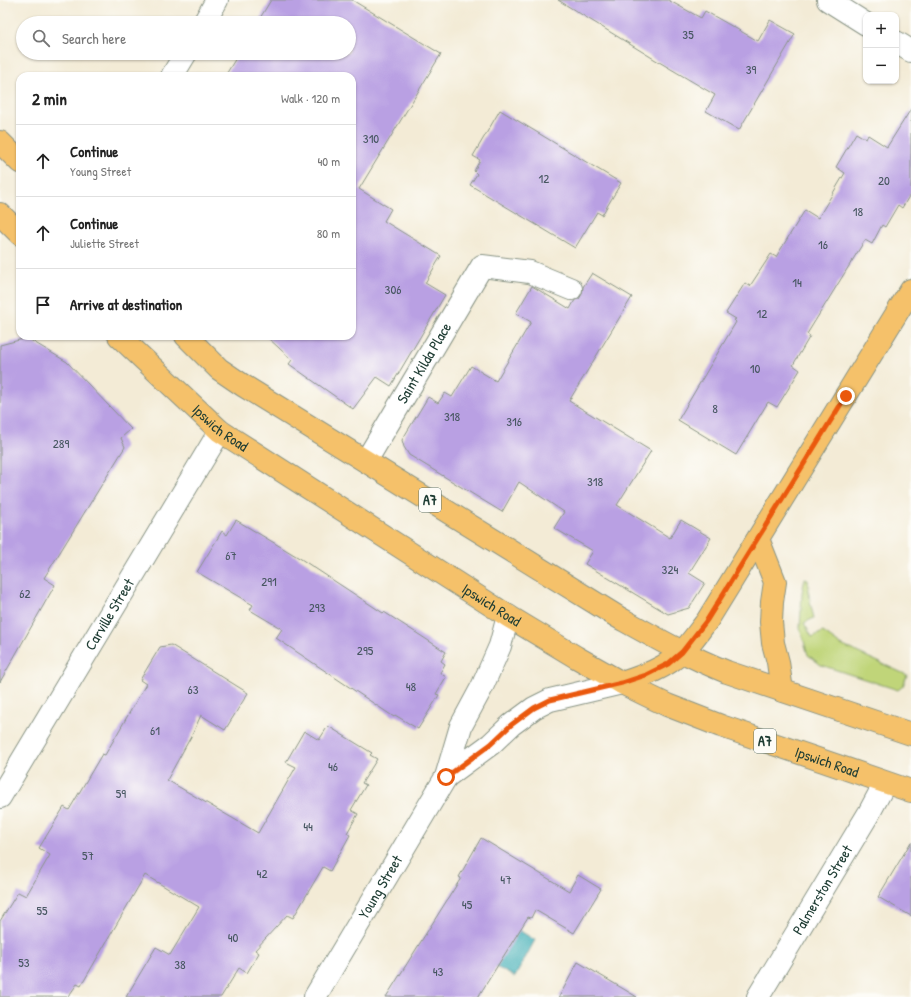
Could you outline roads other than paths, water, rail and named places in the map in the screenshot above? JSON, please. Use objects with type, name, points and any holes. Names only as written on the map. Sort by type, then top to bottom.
[{"type":"main road","points":[[0,142],[16,158]]},
{"type":"main road","points":[[0,214],[16,230]]},
{"type":"main road","points":[[622,683],[646,675],[682,652],[707,620],[911,290]]},
{"type":"main road","name":"Ipswich Road","points":[[123,340],[220,432],[508,616],[622,683],[667,705],[704,720],[911,791]]},
{"type":"main road","name":"A7","points":[[190,340],[219,369],[250,390],[366,460],[618,617],[682,652],[707,664],[782,691],[911,734]]},
{"type":"main road","points":[[758,539],[775,582],[771,622],[773,643],[778,662],[782,691]]},
{"type":"street","points":[[208,16],[217,0]]},
{"type":"street","points":[[828,0],[863,22]]},
{"type":"street","points":[[899,44],[911,51]]},
{"type":"street","points":[[174,72],[182,60]]},
{"type":"street","name":"Saint Kilda Place","points":[[366,460],[482,266],[530,272],[571,289]]},
{"type":"street","name":"Carville Street","points":[[0,797],[220,432]]},
{"type":"street","name":"Young Street","points":[[315,997],[446,777],[461,726],[482,687],[500,646],[508,616]]},
{"type":"street","name":"Young Street","points":[[446,777],[491,744],[511,725],[545,702],[622,683]]},
{"type":"street","name":"Palmerston Street","points":[[758,997],[869,813],[885,783]]},
{"type":"water","points":[[517,929],[535,940],[515,977],[496,967]]}]
